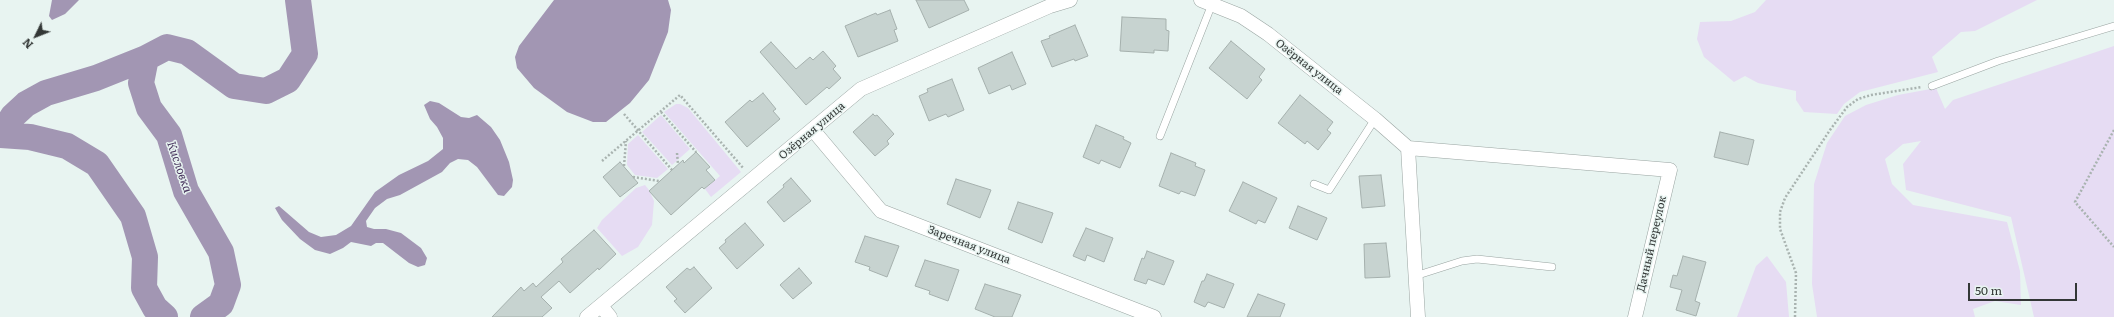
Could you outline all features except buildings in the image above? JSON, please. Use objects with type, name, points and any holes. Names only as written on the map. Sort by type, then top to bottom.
[{"type":"street","name":"Озёрная улица","points":[[587,317],[861,89],[1050,6],[1070,0]]},
{"type":"street","name":"Озёрная улица","points":[[1207,2],[1241,16],[1268,34],[1375,119],[1408,148]]},
{"type":"street","name":"Заречная улица","points":[[813,130],[881,211],[1154,317]]},
{"type":"street","name":"Дачный переулок","points":[[1408,148],[1670,170],[1635,317]]},
{"type":"street","points":[[1408,148],[1418,317]]},
{"type":"street","points":[[601,306],[610,317]]},
{"type":"lane","points":[[1160,136],[1207,2]]},
{"type":"lane","points":[[1932,86],[1998,61],[2114,26]]},
{"type":"lane","points":[[1314,184],[1329,190],[1375,119]]},
{"type":"lane","points":[[1415,276],[1462,260],[1477,259],[1552,267]]},
{"type":"path","points":[[1796,317],[1796,273],[1780,229],[1780,212],[1785,198],[1847,107],[1858,99],[1932,86]]},
{"type":"path","points":[[602,161],[680,95],[753,180]]},
{"type":"path","points":[[661,112],[696,152]]},
{"type":"path","points":[[624,114],[672,170]]},
{"type":"path","points":[[2114,130],[2075,202],[2114,247]]},
{"type":"path","points":[[624,166],[626,141]]},
{"type":"path","points":[[677,153],[678,164]]},
{"type":"path","points":[[633,178],[659,181]]},
{"type":"shaded area","points":[[52,0],[79,0],[65,14],[52,20],[49,16]]},
{"type":"shaded area","points":[[554,0],[668,0],[671,10],[668,32],[649,80],[630,103],[606,122],[593,122],[567,112],[534,88],[517,68],[515,57],[519,46]]},
{"type":"shaded area","points":[[1766,0],[2037,0],[1975,31],[1961,32],[1932,57],[1938,72],[1860,92],[1844,104],[1837,114],[1804,112],[1796,100],[1796,91],[1758,83],[1745,76],[1734,82],[1704,57],[1697,39],[1700,22],[1731,21],[1755,12]]},
{"type":"shaded area","points":[[2114,46],[2114,317],[2034,317],[2011,217],[1906,190],[1903,164],[1921,141],[1903,144],[1885,159],[1892,184],[1913,205],[2007,222],[2020,271],[2021,305],[1995,301],[1973,309],[1975,317],[1817,317],[1812,284],[1814,184],[1827,143],[1845,116],[1866,105],[1898,95],[1936,88],[1945,109],[1953,100]]},
{"type":"shaded area","points":[[430,101],[439,103],[461,117],[469,118],[477,115],[491,127],[500,140],[509,162],[513,180],[512,187],[504,196],[498,195],[477,167],[468,160],[458,159],[450,163],[442,172],[400,195],[387,199],[375,208],[366,221],[367,227],[374,229],[386,229],[401,233],[421,248],[427,258],[425,265],[418,267],[409,263],[383,243],[376,243],[371,246],[351,242],[343,248],[330,254],[315,250],[300,239],[282,220],[275,208],[279,206],[309,232],[321,237],[336,235],[351,226],[375,192],[399,175],[428,161],[443,149],[443,138],[437,127],[430,119],[424,105]]},
{"type":"shaded area","points":[[676,104],[680,104],[688,108],[741,172],[711,197],[705,189],[720,176],[664,112]]},
{"type":"shaded area","points":[[661,115],[690,149],[672,165],[642,132]]},
{"type":"shaded area","points":[[638,135],[668,169],[657,178],[635,175],[627,165],[628,144]]},
{"type":"shaded area","points":[[645,185],[654,201],[652,225],[638,247],[622,256],[597,228],[602,220],[636,188]]},
{"type":"shaded area","points":[[1767,256],[1786,282],[1789,317],[1737,317],[1756,266]]},
{"type":"waterway","name":"Кисловка","points":[[203,317],[221,304],[228,285],[221,252],[186,191],[169,135],[149,108],[141,83],[146,58],[167,47],[187,52],[234,86],[266,91],[288,80],[305,54],[298,0]]},
{"type":"waterway","points":[[2,134],[13,116],[26,104],[46,93],[96,78],[146,58]]},
{"type":"waterway","name":"Кисловка","points":[[0,135],[30,137],[67,146],[97,164],[133,216],[145,257],[144,288],[155,308],[165,317]]}]
